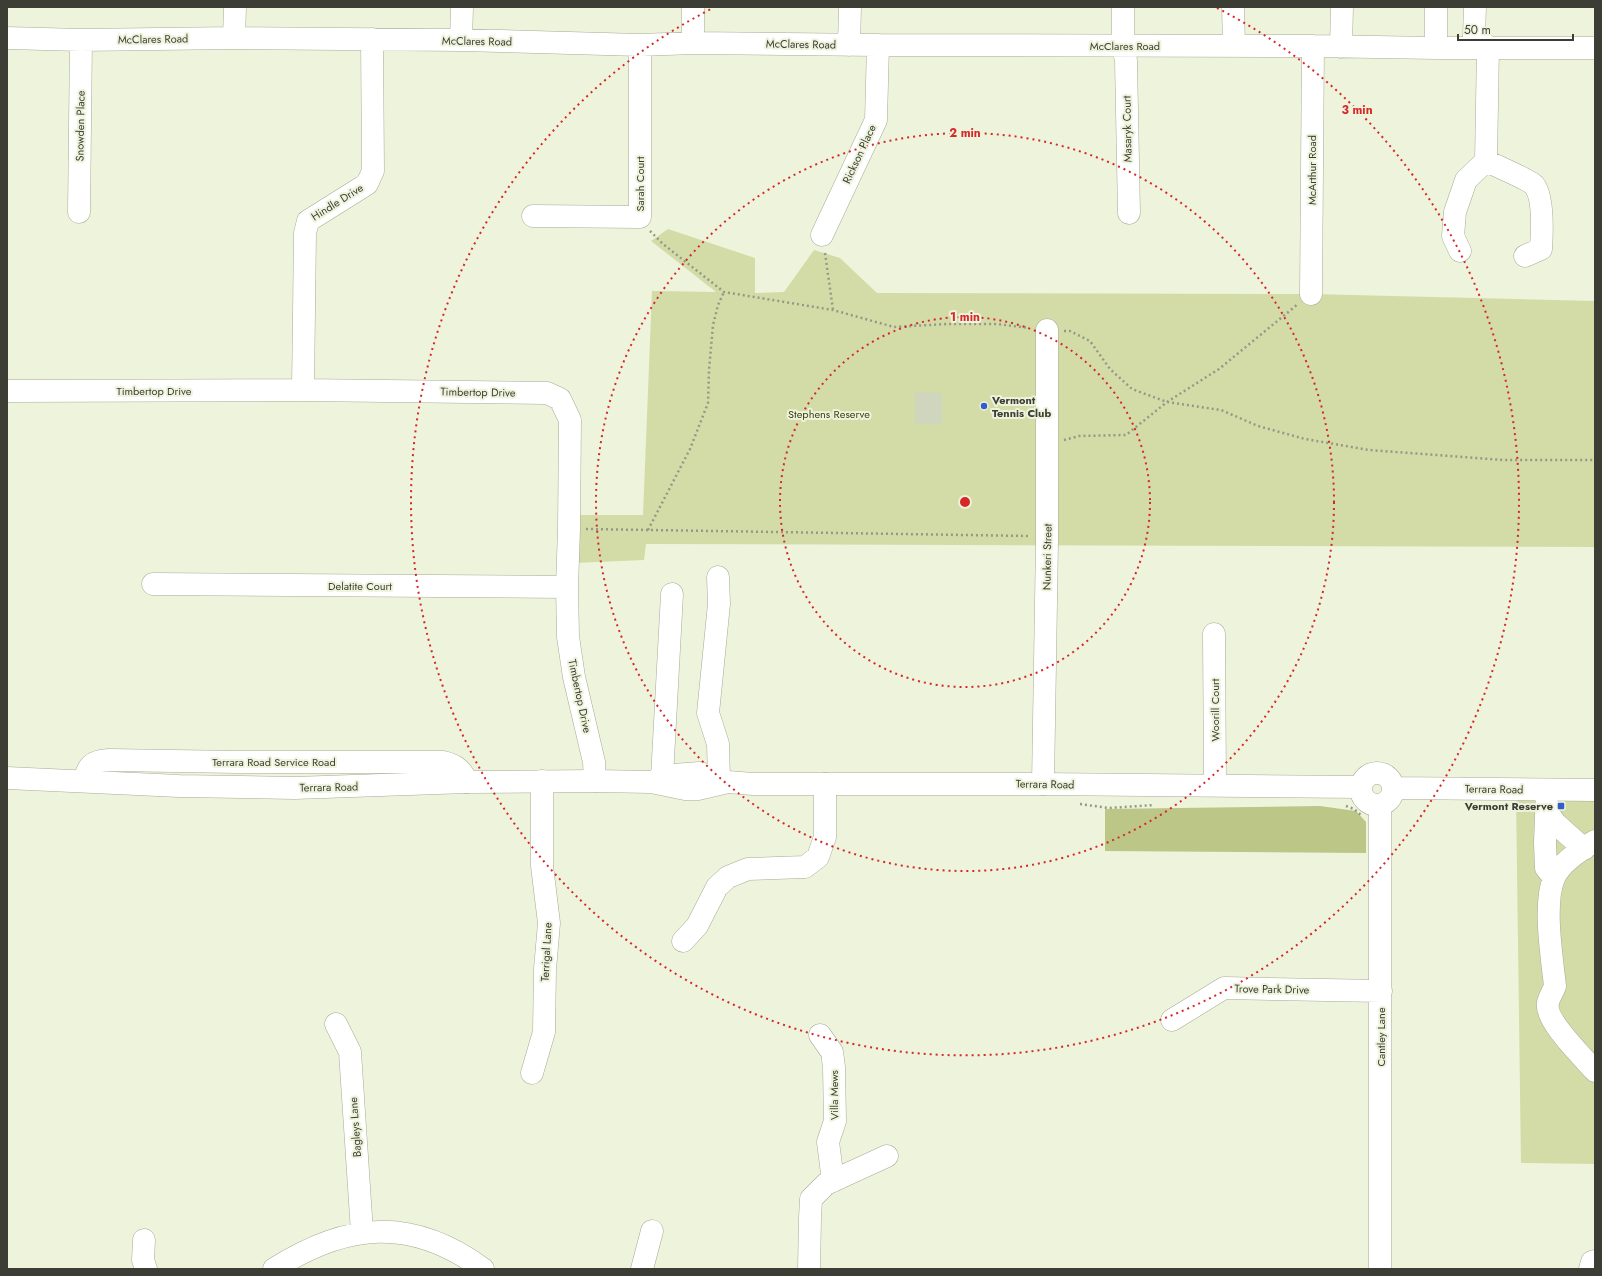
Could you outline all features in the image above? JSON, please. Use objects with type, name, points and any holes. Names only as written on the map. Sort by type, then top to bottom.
[{"type":"street","points":[[234,38],[235,7]]},
{"type":"street","points":[[461,40],[462,7]]},
{"type":"street","points":[[693,7],[693,43]]},
{"type":"street","points":[[849,45],[850,7]]},
{"type":"street","name":"Masaryk Court","points":[[1123,7],[1123,46],[1126,61],[1129,213]]},
{"type":"street","points":[[1233,7],[1234,46]]},
{"type":"street","points":[[1341,47],[1342,7]]},
{"type":"street","points":[[1436,7],[1436,48]]},
{"type":"street","points":[[1460,251],[1453,236],[1455,212],[1466,180],[1486,161],[1488,47],[1474,36],[1475,7]]},
{"type":"street","name":"McClares Road","points":[[7,38],[81,40],[234,38],[461,40],[640,45],[693,43],[878,46],[1313,46],[1595,48]]},
{"type":"street","name":"Snowden Place","points":[[79,212],[81,40]]},
{"type":"street","name":"Hindle Drive","points":[[303,390],[305,233],[308,221],[367,184],[373,171],[372,40]]},
{"type":"street","name":"Sarah Court","points":[[533,216],[640,217],[640,45]]},
{"type":"street","name":"Rickson Place","points":[[822,235],[876,120],[878,46]]},
{"type":"street","name":"McArthur Road","points":[[1311,294],[1313,46]]},
{"type":"street","points":[[1486,161],[1533,184],[1538,193],[1543,221],[1541,249],[1525,256]]},
{"type":"street","name":"Nunkeri Street","points":[[1043,784],[1047,536],[1047,330]]},
{"type":"street","name":"Timbertop Drive","points":[[7,392],[303,390],[547,393],[560,399],[570,420],[567,587],[568,637],[574,677],[594,762],[595,781]]},
{"type":"street","points":[[718,577],[719,604],[708,713],[718,744],[722,782]]},
{"type":"street","name":"Delatite Court","points":[[153,584],[567,587]]},
{"type":"street","points":[[659,781],[672,594]]},
{"type":"street","name":"Woorill Court","points":[[1214,634],[1215,785]]},
{"type":"street","points":[[1380,773],[1388,777],[1391,781],[1387,797],[1372,804],[1367,801],[1363,797],[1361,787],[1366,777],[1370,774],[1380,773]]},
{"type":"street","name":"Terrara Road","points":[[7,778],[179,786],[295,788],[542,781],[659,781],[685,789],[698,789],[722,782],[753,784],[1043,784],[1361,787]]},
{"type":"street","name":"Terrigal Lane","points":[[532,1074],[544,1032],[544,969],[549,923],[542,866],[542,781]]},
{"type":"street","points":[[683,941],[697,926],[717,887],[728,877],[748,869],[805,867],[818,857],[825,838],[825,784]]},
{"type":"street","name":"Terrara Road","points":[[1387,797],[1547,800],[1595,790]]},
{"type":"street","name":"Cantley Lane","points":[[1380,1269],[1381,992],[1387,797]]},
{"type":"street","points":[[1547,800],[1555,823],[1589,845],[1568,861],[1554,878],[1549,914],[1555,986],[1548,1004],[1549,1011],[1555,1025],[1595,1071]]},
{"type":"street","points":[[1547,800],[1545,843],[1546,868],[1554,878]]},
{"type":"street","name":"Trove Park Drive","points":[[1172,1020],[1224,988],[1381,992]]},
{"type":"street","name":"Bagleys Lane","points":[[336,1024],[350,1052],[362,1232]]},
{"type":"street","name":"Villa Mews","points":[[820,1035],[832,1052],[834,1067],[835,1121],[828,1142],[833,1181]]},
{"type":"street","points":[[809,1269],[811,1199],[826,1184],[887,1156]]},
{"type":"street","points":[[274,1269],[294,1256],[325,1242],[362,1232],[390,1231],[441,1244],[466,1257],[482,1269]]},
{"type":"street","points":[[642,1269],[652,1231]]},
{"type":"street","points":[[144,1240],[143,1260],[146,1269]]},
{"type":"street","points":[[1590,1269],[1592,1262],[1595,1261]]},
{"type":"path","points":[[640,217],[663,244],[724,292],[833,310],[894,327],[948,324],[997,324],[1070,331],[1090,341],[1110,369],[1132,390],[1167,402],[1221,410],[1258,426],[1305,439],[1369,450],[1503,460],[1595,460]]},
{"type":"path","points":[[822,235],[833,310]]},
{"type":"path","points":[[648,530],[690,449],[708,403],[708,370],[713,325],[718,305],[724,292]]},
{"type":"path","points":[[1047,448],[1058,442],[1079,436],[1126,435],[1167,402],[1219,369],[1311,294]]},
{"type":"path","points":[[569,529],[1028,537],[1047,536]]},
{"type":"green space","name":"Stephens Reserve","points":[[668,229],[755,258],[755,293],[784,292],[814,250],[840,258],[877,293],[1311,294],[1595,301],[1595,547],[646,544],[644,560],[575,563],[578,515],[643,515],[652,291],[716,292],[651,241]]},
{"type":"green space","points":[[1516,797],[1595,799],[1595,1164],[1521,1163]]},
{"type":"green space","points":[[1320,806],[1356,811],[1366,822],[1366,853],[1105,851],[1105,809]]},
{"type":"building","points":[[915,392],[942,393],[942,424],[915,424]]},
{"type":"place","name":"Vermont Tennis Club","points":[[984,406]]},
{"type":"place","name":"Vermont Reserve","points":[[1561,806]]}]
